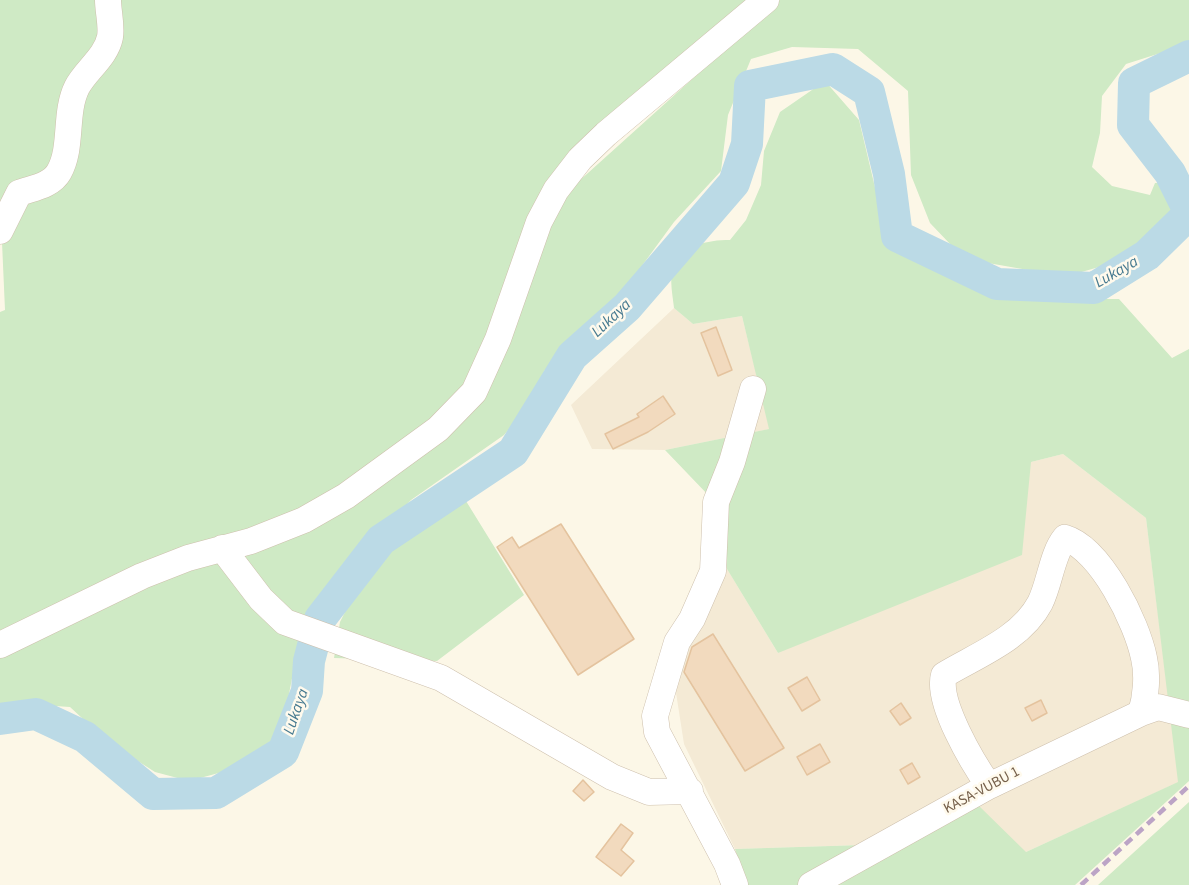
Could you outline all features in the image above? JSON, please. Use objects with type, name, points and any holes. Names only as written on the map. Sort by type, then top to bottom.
[{"type":"street","points":[[0,231],[19,193],[39,188],[58,174],[64,159],[69,112],[77,87],[99,59],[110,38],[108,0]]},
{"type":"street","points":[[0,645],[108,590],[188,558],[272,533],[304,520],[338,500],[438,429],[462,408],[474,392],[498,339],[539,222],[556,189],[580,159],[606,134],[766,0]]},
{"type":"street","points":[[735,885],[727,864],[657,732],[655,716],[677,642],[692,619],[713,571],[716,502],[732,462],[753,389]]},
{"type":"street","points":[[990,786],[956,728],[943,696],[941,684],[944,675],[1013,635],[1028,620],[1039,605],[1065,538],[1073,540],[1084,549],[1106,575],[1135,628],[1145,661],[1149,710],[1189,715]]},
{"type":"street","points":[[222,548],[261,599],[285,622],[441,678],[612,777],[649,792],[690,792]]},
{"type":"street","name":"KASA-VUBU 1","points":[[811,885],[990,786],[1149,710]]},
{"type":"shaded area","points":[[674,308],[693,324],[742,316],[770,429],[665,450],[592,449],[571,405]]},
{"type":"shaded area","points":[[1063,454],[1146,518],[1179,782],[1026,852],[863,845],[735,849],[684,744],[670,654],[727,569],[778,653],[1031,462]]},
{"type":"green space","points":[[0,0],[756,0],[552,178],[483,346],[507,350],[558,200],[780,0],[1189,0],[1189,44],[1126,64],[1102,96],[1100,133],[1092,167],[1112,186],[1150,195],[1155,183],[1168,183],[1175,199],[1175,218],[1157,240],[1127,259],[1078,273],[1028,270],[988,263],[951,245],[930,223],[911,175],[908,91],[858,49],[792,47],[751,59],[728,115],[721,171],[674,222],[625,289],[544,371],[541,392],[504,435],[411,500],[332,583],[309,614],[296,658],[281,735],[237,768],[189,781],[155,772],[108,742],[70,707],[11,703],[0,708],[0,312],[5,310],[0,197]]},
{"type":"green space","points":[[825,81],[859,120],[887,238],[909,256],[1007,299],[1119,299],[1172,358],[1189,349],[1189,781],[1075,885],[746,885],[735,849],[863,845],[977,804],[1026,852],[1178,782],[1146,518],[1063,454],[1031,462],[1022,555],[778,653],[727,569],[711,498],[665,450],[769,429],[742,316],[693,324],[674,308],[672,273],[683,254],[704,243],[730,240],[746,220],[761,185],[764,151],[780,112]]},
{"type":"green space","points":[[466,501],[524,595],[437,661],[334,658],[340,622],[359,584],[390,546]]},
{"type":"green space","points":[[1189,802],[1189,885],[1098,885]]},
{"type":"building","points":[[716,327],[732,370],[718,376],[701,333]]},
{"type":"building","points":[[663,396],[675,414],[648,432],[613,449],[605,434],[639,417],[637,414]]},
{"type":"building","points":[[561,524],[634,639],[578,675],[497,547],[512,537],[519,548]]},
{"type":"building","points":[[713,634],[784,748],[745,771],[684,672],[692,647]]},
{"type":"building","points":[[807,677],[820,700],[802,711],[788,688]]},
{"type":"building","points":[[1041,700],[1047,713],[1032,721],[1025,708]]},
{"type":"building","points":[[901,703],[911,718],[900,725],[890,711]]},
{"type":"building","points":[[820,744],[830,762],[807,775],[797,757]]},
{"type":"building","points":[[912,763],[920,777],[908,784],[900,770]]},
{"type":"building","points":[[583,780],[594,792],[584,801],[573,791]]},
{"type":"building","points":[[621,824],[633,833],[621,850],[634,861],[621,876],[596,857]]},
{"type":"waterway","name":"Lukaya","points":[[1189,56],[1134,83],[1133,125],[1170,173],[1189,211]]},
{"type":"waterway","name":"Lukaya","points":[[0,719],[36,714],[85,737],[153,794],[216,793],[283,752],[307,691],[309,661],[320,619],[381,540],[513,452],[572,356],[627,307],[734,183],[747,144],[750,86],[833,69],[869,92],[889,174],[897,236],[997,284],[1094,288],[1147,255],[1189,214]]},
{"type":"railway","points":[[1081,885],[1189,786]]}]
